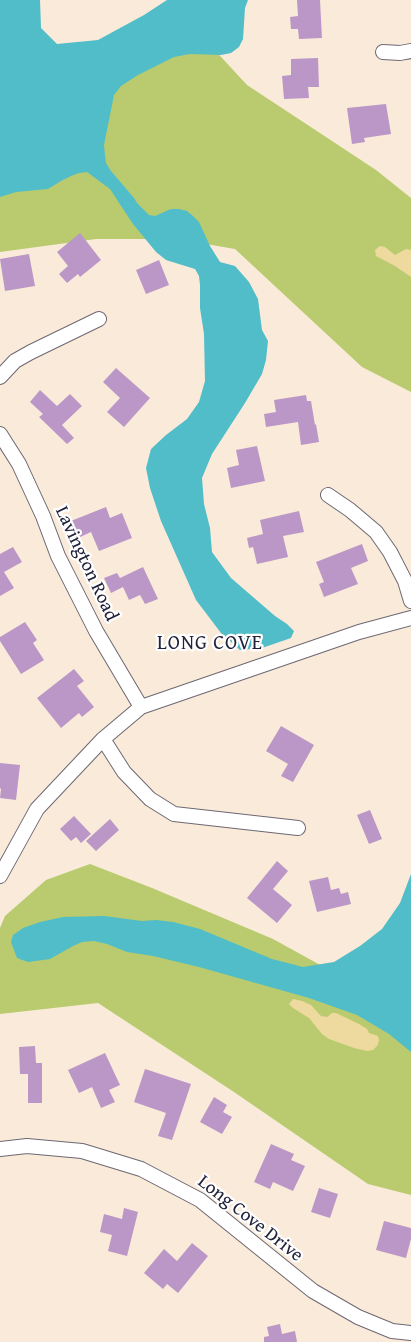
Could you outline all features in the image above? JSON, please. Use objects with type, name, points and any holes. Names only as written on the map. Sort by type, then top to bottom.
[{"type":"street","points":[[383,52],[400,54],[411,51]]},
{"type":"street","points":[[0,377],[15,361],[99,319]]},
{"type":"street","name":"Lavington Road","points":[[0,434],[18,464],[43,516],[58,556],[96,631],[141,707]]},
{"type":"street","points":[[328,495],[350,510],[376,532],[390,552],[405,580],[411,601]]},
{"type":"street","points":[[0,876],[4,860],[37,809],[103,739],[141,707],[359,632],[411,618]]},
{"type":"street","points":[[103,739],[124,772],[150,799],[174,814],[298,828]]},
{"type":"street","name":"Long Cove Drive","points":[[0,1149],[26,1146],[82,1152],[141,1169],[200,1200],[312,1292],[358,1317],[392,1331],[411,1332]]},
{"type":"green space","points":[[198,32],[247,85],[376,170],[411,198],[411,392],[362,367],[235,249],[177,239],[96,239],[0,252],[0,139]]},
{"type":"green space","points":[[90,864],[273,939],[411,1015],[411,1195],[368,1184],[234,1092],[98,1003],[0,1014],[0,928],[5,916],[46,880]]},
{"type":"sand","points":[[380,246],[385,247],[395,255],[406,249],[411,250],[411,277],[376,256],[375,250]]},
{"type":"sand","points":[[293,999],[311,1005],[321,1016],[327,1017],[332,1013],[336,1013],[359,1024],[367,1029],[369,1033],[378,1036],[377,1046],[373,1050],[367,1051],[329,1039],[322,1034],[309,1018],[289,1004]]},
{"type":"water","points":[[0,0],[40,0],[41,28],[57,44],[98,40],[167,0],[248,0],[245,8],[243,39],[239,47],[231,53],[221,55],[190,54],[174,57],[121,86],[114,95],[104,145],[106,163],[111,171],[149,215],[155,216],[171,209],[187,211],[199,222],[220,262],[235,266],[249,282],[258,299],[262,330],[268,341],[266,360],[262,374],[212,454],[202,478],[204,504],[210,528],[212,552],[231,578],[294,631],[291,638],[262,648],[240,650],[221,633],[196,600],[161,521],[150,488],[146,468],[151,449],[187,419],[199,402],[205,381],[200,285],[199,276],[195,269],[166,260],[156,252],[133,224],[110,189],[87,172],[71,176],[48,189],[16,192],[0,197]]},
{"type":"water","points":[[411,874],[411,1052],[389,1034],[357,1015],[309,998],[199,967],[127,952],[94,941],[82,942],[50,959],[28,962],[17,958],[11,942],[13,935],[23,928],[40,922],[63,917],[104,916],[142,921],[173,922],[200,929],[272,959],[303,967],[334,962],[360,946],[382,929],[400,903]]},
{"type":"building","points":[[297,0],[320,0],[322,38],[299,39],[298,29],[291,29],[290,17],[298,16]]},
{"type":"building","points":[[318,58],[319,87],[308,87],[309,98],[284,99],[282,76],[291,75],[291,59]]},
{"type":"building","points":[[386,104],[391,134],[364,138],[365,142],[352,144],[347,108]]},
{"type":"building","points":[[80,233],[101,260],[80,277],[78,274],[67,283],[59,274],[68,266],[57,252]]},
{"type":"building","points":[[29,254],[35,286],[5,291],[0,259]]},
{"type":"building","points":[[159,260],[169,285],[146,294],[136,270]]},
{"type":"building","points":[[116,368],[150,398],[124,427],[107,412],[120,398],[103,382]]},
{"type":"building","points":[[40,390],[57,406],[70,394],[82,406],[62,425],[74,438],[67,444],[39,417],[43,414],[30,402]]},
{"type":"building","points":[[306,395],[307,401],[311,401],[319,442],[301,445],[298,422],[266,427],[264,414],[276,412],[274,400]]},
{"type":"building","points":[[257,446],[265,481],[231,488],[227,468],[239,465],[236,450]]},
{"type":"building","points":[[106,507],[110,518],[122,513],[132,538],[99,551],[91,532],[78,538],[71,521]]},
{"type":"building","points":[[299,511],[304,532],[283,536],[288,557],[257,564],[253,547],[249,548],[247,538],[263,534],[260,520]]},
{"type":"building","points":[[362,544],[368,561],[351,568],[358,584],[324,597],[319,584],[324,582],[316,562]]},
{"type":"building","points":[[13,547],[22,562],[4,572],[14,588],[0,596],[0,554]]},
{"type":"building","points":[[143,567],[158,599],[145,604],[140,595],[129,600],[123,587],[111,593],[104,578],[117,573],[120,578]]},
{"type":"building","points":[[25,622],[37,640],[33,643],[44,660],[21,674],[0,641],[0,637]]},
{"type":"building","points":[[74,669],[84,681],[77,686],[94,707],[82,717],[79,713],[61,728],[37,698]]},
{"type":"building","points":[[281,726],[314,745],[293,782],[281,776],[288,764],[266,751]]},
{"type":"building","points":[[0,763],[20,765],[16,800],[0,798]]},
{"type":"building","points":[[370,810],[382,839],[369,844],[357,815]]},
{"type":"building","points":[[74,816],[91,834],[81,843],[76,837],[71,841],[60,829]]},
{"type":"building","points":[[110,819],[119,830],[96,851],[86,841]]},
{"type":"building","points":[[277,861],[288,871],[273,889],[292,905],[277,923],[247,898]]},
{"type":"building","points":[[328,877],[331,890],[339,888],[341,894],[348,892],[351,904],[317,912],[309,881]]},
{"type":"building","points":[[35,1046],[36,1063],[42,1063],[42,1103],[28,1103],[28,1074],[20,1074],[19,1047]]},
{"type":"building","points":[[105,1053],[120,1085],[109,1090],[115,1102],[101,1108],[92,1087],[79,1093],[68,1070]]},
{"type":"building","points":[[145,1069],[191,1084],[172,1140],[158,1136],[166,1113],[134,1102]]},
{"type":"building","points":[[214,1097],[227,1105],[223,1112],[232,1117],[222,1134],[200,1122]]},
{"type":"building","points":[[271,1144],[294,1154],[291,1160],[305,1166],[293,1191],[273,1182],[270,1189],[254,1182]]},
{"type":"building","points":[[319,1188],[338,1194],[330,1218],[311,1212]]},
{"type":"building","points":[[124,1208],[138,1212],[127,1256],[108,1251],[112,1235],[100,1232],[104,1214],[122,1219]]},
{"type":"building","points":[[384,1221],[411,1228],[411,1239],[406,1258],[376,1250]]},
{"type":"building","points":[[192,1243],[208,1256],[178,1293],[167,1284],[163,1289],[144,1273],[164,1249],[177,1261]]},
{"type":"building","points":[[280,1324],[282,1334],[295,1331],[297,1342],[264,1342],[264,1337],[269,1336],[267,1327]]},
{"type":"district","name":"LONG COVE","points":[[210,644]]}]
